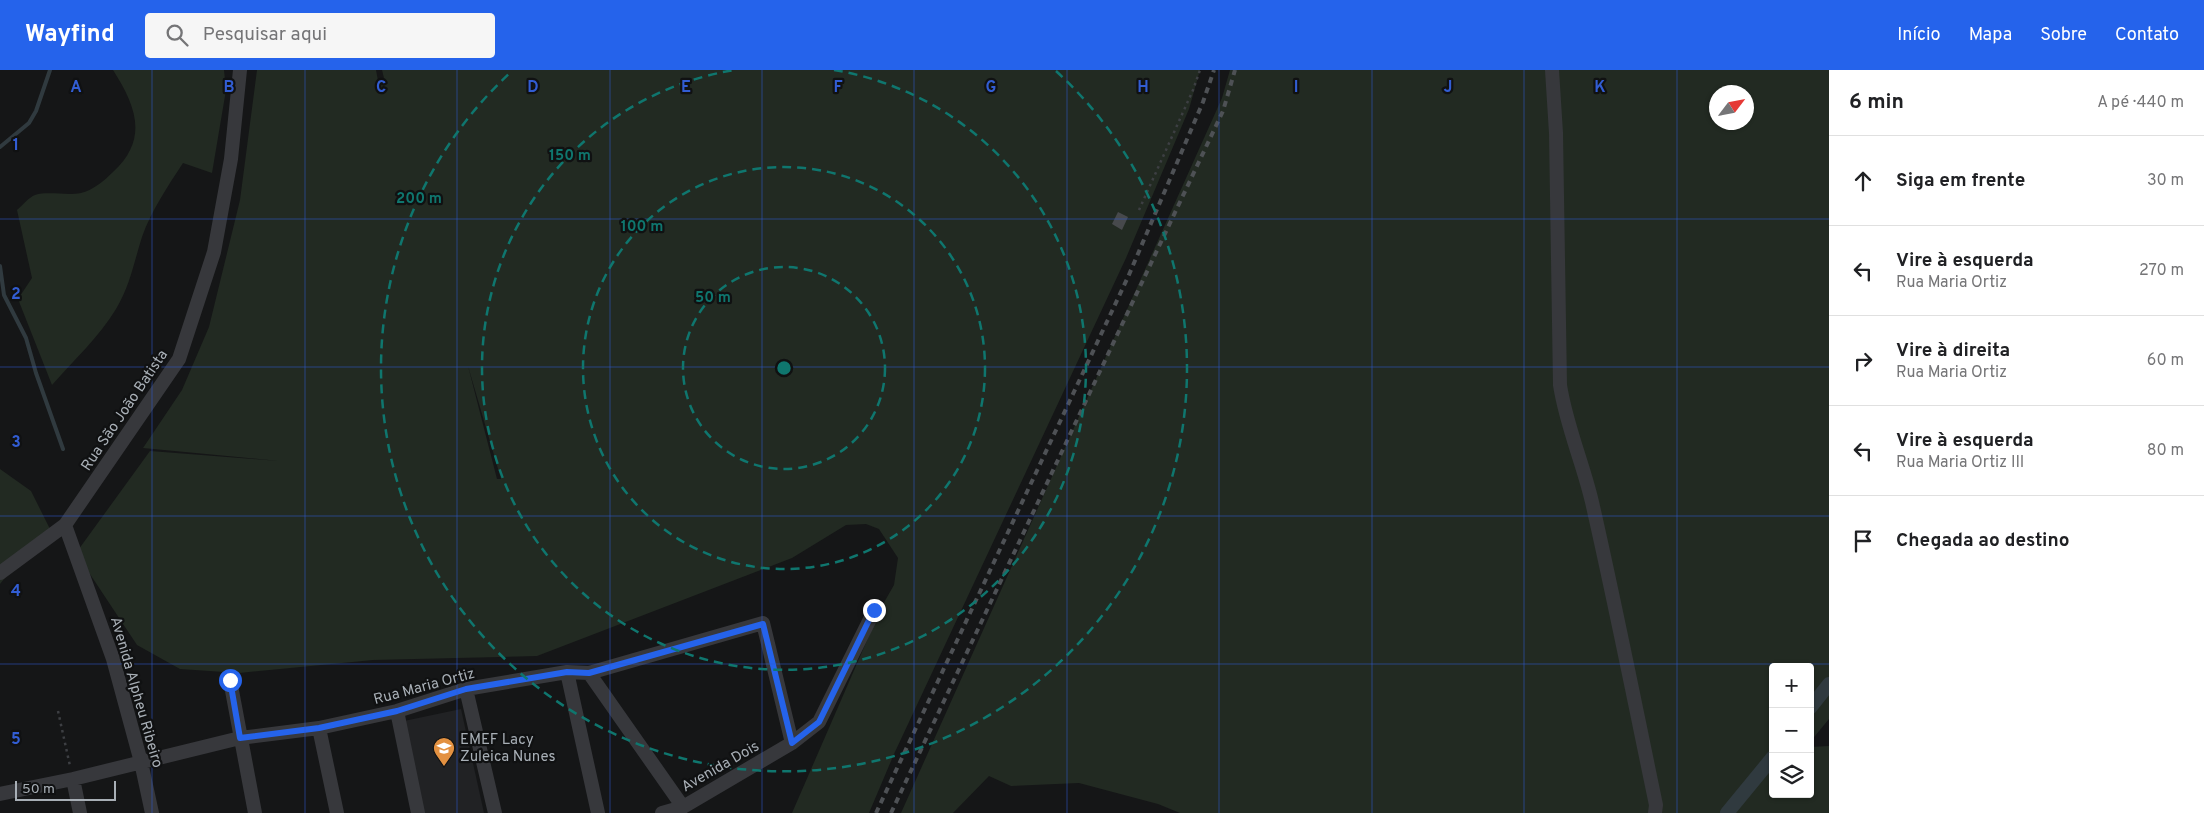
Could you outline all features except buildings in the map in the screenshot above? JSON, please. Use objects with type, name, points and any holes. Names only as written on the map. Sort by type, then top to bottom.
[{"type":"street","name":"Rua São João Batista","points":[[0,573],[65,526],[179,359],[214,252],[231,159],[240,70]]},
{"type":"street","points":[[1552,70],[1556,133],[1560,385],[1563,406],[1580,459],[1598,529],[1656,804],[1655,813]]},
{"type":"street","name":"Avenida Alpheu Ribeiro","points":[[65,526],[113,659],[141,762],[152,813]]},
{"type":"street","name":"Avenida Dois","points":[[662,813],[683,806],[792,743],[819,722],[874,610]]},
{"type":"street","name":"Rua Maria Ortiz","points":[[0,794],[73,779],[240,738],[319,728],[397,711],[466,689],[567,672],[589,673],[763,624],[792,743]]},
{"type":"street","points":[[567,672],[598,813]]},
{"type":"street","points":[[589,673],[683,806]]},
{"type":"street","points":[[230,680],[254,813]]},
{"type":"street","points":[[466,689],[495,813]]},
{"type":"street","points":[[397,711],[418,813]]},
{"type":"street","points":[[319,728],[337,813]]},
{"type":"street","points":[[73,779],[80,813]]},
{"type":"path","points":[[1139,210],[1193,90],[1200,70]]},
{"type":"path","points":[[58,711],[73,779]]},
{"type":"shaded area","points":[[113,70],[224,70],[226,90],[212,173],[183,163],[150,218],[128,283],[116,309],[94,339],[52,385],[18,299],[32,278],[17,210],[35,195],[46,193],[75,194],[90,190],[113,172],[124,160],[135,135],[135,122],[128,96]]},
{"type":"shaded area","points":[[257,70],[376,70],[379,86],[385,82],[382,70],[1200,70],[1189,109],[1126,258],[894,754],[869,813],[792,813],[882,606],[894,585],[898,558],[879,529],[866,524],[846,525],[792,558],[537,656],[373,660],[239,673],[180,669],[137,645],[76,553],[150,451],[279,461],[143,448],[182,390],[209,327],[240,200]],"holes":[[[468,366],[501,479],[497,479]]]},
{"type":"shaded area","points":[[1230,70],[1829,70],[1829,719],[1814,737],[1814,663],[1769,663],[1769,798],[1814,798],[1814,747],[1829,746],[1829,813],[1180,813],[1158,804],[1079,783],[1011,786],[989,776],[953,813],[901,813],[1222,98]]},
{"type":"shaded area","points":[[0,469],[31,491],[55,539],[17,563],[0,584]]},
{"type":"shaded area","name":"EMEF Lacy Zuleica Nunes","points":[[461,709],[484,813],[424,813],[404,721]]},
{"type":"waterway","points":[[0,147],[29,123],[36,111],[50,70]]},
{"type":"waterway","points":[[0,266],[4,295],[26,338],[36,373],[63,449]]},
{"type":"waterway","points":[[1814,703],[1829,684]]},
{"type":"waterway","points":[[1727,813],[1769,762]]},
{"type":"railway","points":[[876,813],[1128,277],[1203,102],[1214,70]]},
{"type":"railway","points":[[891,813],[1223,111],[1235,70]]},
{"type":"place","name":"EMEF Lacy Zuleica Nunes","points":[[444,767]]},
{"type":"route","points":[[230,680],[240,738],[319,728],[397,711],[466,689],[567,672],[589,673],[763,624],[792,743],[819,722],[874,610]]}]
